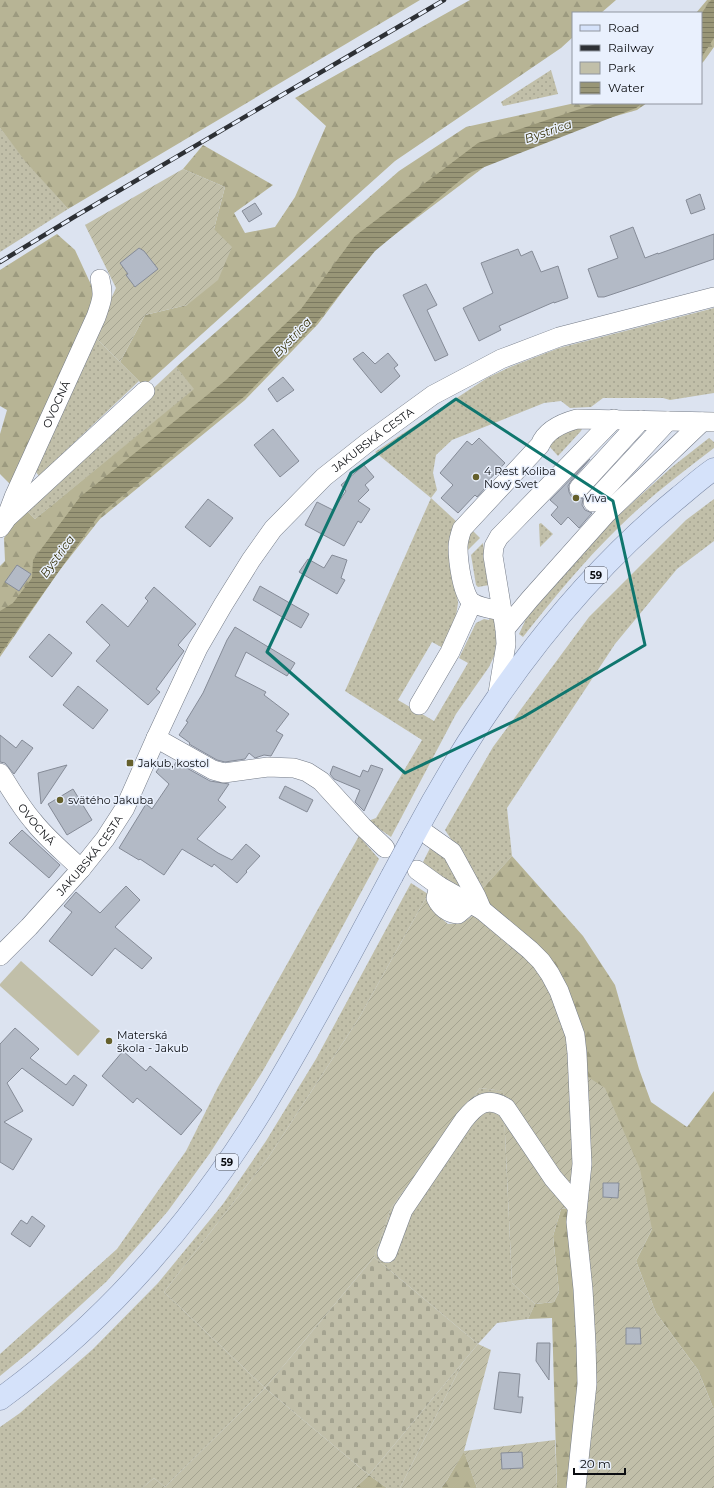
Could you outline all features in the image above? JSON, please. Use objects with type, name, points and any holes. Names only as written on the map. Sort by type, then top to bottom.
[{"type":"main road","name":"59","points":[[0,1399],[90,1324],[123,1291],[178,1228],[214,1181],[268,1100],[323,1004],[415,832],[464,750],[497,700],[571,604],[611,558],[639,531],[714,468]]},
{"type":"street","name":"OVOCNÁ","points":[[2,525],[96,317],[103,291],[100,279]]},
{"type":"street","name":"JAKUBSKÁ CESTA","points":[[0,956],[29,927],[105,840],[125,808],[198,648],[223,605],[251,560],[278,524],[324,477],[399,419],[433,395],[501,359],[559,337],[714,297]]},
{"type":"street","points":[[2,525],[145,390]]},
{"type":"street","points":[[504,620],[472,603],[467,597],[464,590],[458,538],[462,529],[540,445],[543,438],[547,434],[558,425],[568,421],[587,418],[708,422]]},
{"type":"street","points":[[497,700],[506,644],[504,620],[493,556],[494,546],[499,537],[614,419]]},
{"type":"street","points":[[579,488],[641,420]]},
{"type":"street","points":[[504,620],[530,599],[668,421]]},
{"type":"street","points":[[600,508],[708,422]]},
{"type":"street","points":[[563,472],[600,508]]},
{"type":"street","points":[[419,705],[450,652],[472,603]]},
{"type":"street","points":[[156,738],[213,770],[224,773],[268,767],[294,768],[307,772],[321,781],[362,826],[385,848]]},
{"type":"street","name":"OVOCNÁ","points":[[0,773],[33,822],[81,869]]},
{"type":"street","points":[[415,832],[452,852],[472,889],[475,906]]},
{"type":"street","points":[[417,870],[439,886],[475,906],[530,950],[541,961],[559,991],[575,1035],[582,1164],[576,1206],[577,1235],[583,1288],[587,1384],[576,1488]]},
{"type":"street","points":[[387,1254],[403,1210],[473,1108],[488,1102],[498,1103],[506,1108],[553,1178],[576,1206]]},
{"type":"highlighted area","points":[[456,399],[613,501],[645,645],[523,717],[405,773],[267,652],[351,473]]},
{"type":"green space","points":[[0,0],[420,0],[68,209],[25,161],[0,128]]},
{"type":"green space","points":[[470,0],[616,0],[602,12],[572,12],[572,38],[561,48],[395,161],[144,386],[120,362],[145,315],[187,305],[214,229],[225,187],[183,169],[203,145],[273,185],[234,213],[245,233],[275,227],[295,197],[326,126],[295,98]]},
{"type":"green space","points":[[707,0],[714,0],[714,47],[702,63],[702,12],[697,12]]},
{"type":"green space","points":[[551,70],[558,94],[503,106],[501,102]]},
{"type":"green space","points":[[572,104],[646,104],[637,110],[512,146],[373,251],[318,324],[245,400],[100,519],[59,571],[0,657],[0,566],[5,561],[4,538],[25,509],[35,519],[194,389],[176,367],[399,171],[466,127]]},
{"type":"green space","points":[[0,128],[26,161],[68,209],[0,252]]},
{"type":"green space","points":[[183,169],[225,187],[214,229],[232,247],[218,280],[187,305],[145,315],[120,362],[94,336],[116,288],[85,225]]},
{"type":"green space","points":[[57,234],[75,250],[94,291],[90,310],[13,487],[0,474],[0,434],[7,410],[0,406],[0,270]]},
{"type":"green space","points":[[714,308],[714,393],[670,400],[663,398],[603,398],[591,407],[570,408],[561,401],[544,403],[452,440],[436,455],[433,473],[437,490],[431,498],[375,452],[487,378],[510,367],[559,348]]},
{"type":"green space","points":[[94,336],[139,381],[39,476],[35,471]]},
{"type":"green space","points":[[176,367],[195,389],[35,519],[25,509]]},
{"type":"green space","points":[[583,425],[581,431],[558,456],[549,446],[555,436]]},
{"type":"green space","points":[[709,438],[714,442],[714,448],[664,486],[629,517],[580,567],[523,637],[519,634],[526,619],[556,581],[611,522],[672,467]]},
{"type":"green space","points":[[431,498],[457,522],[450,541],[458,603],[455,623],[443,648],[432,642],[398,700],[434,721],[468,663],[459,658],[476,623],[484,619],[489,620],[490,617],[495,620],[497,650],[489,667],[456,714],[391,837],[368,821],[376,818],[422,740],[345,691]]},
{"type":"green space","points":[[714,499],[714,541],[677,569],[615,644],[507,808],[512,856],[483,888],[445,830],[493,747],[589,617],[686,520]]},
{"type":"green space","points":[[541,523],[553,534],[540,547],[539,524]]},
{"type":"green space","points":[[471,529],[480,538],[466,552],[468,534]]},
{"type":"green space","points":[[483,543],[489,585],[478,587],[476,585],[471,555]]},
{"type":"green space","points":[[359,836],[379,859],[296,1013],[261,1074],[210,1153],[168,1211],[107,1281],[34,1348],[0,1376],[0,1354],[117,1249],[186,1151],[218,1087]]},
{"type":"green space","points":[[430,848],[437,850],[448,859],[469,893],[433,873],[423,862]]},
{"type":"green space","points":[[512,856],[583,936],[615,985],[639,1069],[651,1102],[687,1127],[714,1091],[714,1410],[698,1370],[656,1313],[636,1261],[652,1229],[574,1068],[475,914],[483,888]]},
{"type":"green space","points":[[411,883],[428,894],[359,1018],[268,1158],[164,1292],[265,1388],[165,1487],[154,1478],[142,1488],[0,1488],[0,1427],[20,1413],[93,1349],[158,1283],[223,1204],[266,1141],[316,1059]]},
{"type":"green space","points":[[428,894],[433,911],[448,924],[462,923],[475,914],[536,963],[565,1023],[574,1068],[605,1088],[640,1169],[652,1229],[636,1261],[656,1313],[698,1370],[714,1410],[714,1488],[586,1488],[584,1448],[597,1350],[583,1206],[561,1209],[553,1236],[559,1292],[554,1302],[535,1304],[512,1283],[503,1091],[480,1088],[391,1208],[374,1257],[265,1388],[164,1292],[268,1158],[359,1018]]},
{"type":"green space","points":[[21,961],[100,1031],[78,1056],[0,986],[0,984]]},
{"type":"green space","points":[[480,1088],[503,1091],[512,1283],[535,1304],[528,1319],[497,1323],[478,1344],[374,1257],[391,1208]]},
{"type":"green space","points":[[583,1206],[597,1350],[584,1448],[586,1488],[557,1488],[552,1318],[528,1319],[535,1304],[554,1302],[559,1292],[553,1236],[561,1209]]},
{"type":"green space","points":[[374,1257],[478,1344],[369,1475],[265,1388]]},
{"type":"green space","points":[[478,1344],[491,1350],[464,1451],[555,1440],[557,1488],[477,1488],[464,1452],[441,1488],[400,1488],[463,1362]]},
{"type":"green space","points":[[463,1362],[400,1488],[387,1488],[369,1475]]},
{"type":"green space","points":[[265,1388],[369,1475],[355,1488],[142,1488],[154,1478],[165,1487]]},
{"type":"green space","points":[[464,1451],[477,1488],[441,1488],[447,1480]]},
{"type":"green space","points":[[369,1475],[387,1488],[355,1488]]},
{"type":"water","points":[[711,0],[714,0],[714,38],[702,56],[702,13]]},
{"type":"water","name":"Bystrica","points":[[595,104],[642,104],[636,108],[469,173],[375,251],[317,322],[245,396],[99,515],[0,654],[0,611],[13,603],[32,578],[33,560],[80,497],[226,380],[301,309],[355,236],[478,143]]},
{"type":"building","points":[[700,194],[705,209],[691,214],[686,200]]},
{"type":"building","points":[[255,203],[262,214],[249,222],[242,211]]},
{"type":"building","points":[[633,227],[645,258],[714,234],[714,259],[604,297],[598,297],[588,269],[618,258],[610,236]]},
{"type":"building","points":[[139,248],[144,251],[158,269],[135,287],[126,275],[128,274],[120,263]]},
{"type":"building","points":[[518,249],[521,256],[532,251],[541,272],[558,266],[568,298],[554,302],[499,326],[501,330],[479,341],[463,308],[493,293],[481,263]]},
{"type":"building","points":[[426,284],[437,305],[427,310],[448,355],[435,361],[403,295]]},
{"type":"building","points":[[363,352],[375,364],[388,353],[398,365],[394,368],[400,376],[381,393],[353,359]]},
{"type":"building","points":[[283,377],[294,390],[277,402],[268,389]]},
{"type":"building","points":[[273,429],[299,461],[280,477],[254,445]]},
{"type":"building","name":"4 Rest Koliba Nový Svet","points":[[479,438],[505,463],[484,485],[486,487],[477,497],[475,495],[458,513],[441,498],[453,485],[440,473],[467,441],[472,445]]},
{"type":"building","points":[[590,459],[568,486],[571,496],[577,499],[583,498],[582,505],[585,510],[592,513],[579,528],[568,517],[561,525],[551,515],[558,507],[550,500]]},
{"type":"building","points":[[364,465],[374,477],[365,485],[369,490],[358,501],[370,509],[361,523],[358,521],[344,546],[305,525],[317,502],[333,510],[346,491],[341,485]]},
{"type":"building","points":[[208,499],[233,518],[210,547],[185,527]]},
{"type":"building","points":[[332,555],[347,560],[341,578],[345,580],[337,594],[299,572],[308,559],[324,568]]},
{"type":"building","points":[[17,565],[31,574],[19,591],[5,582]]},
{"type":"building","points":[[260,586],[309,614],[301,628],[253,600]]},
{"type":"building","points":[[154,587],[196,624],[178,645],[184,651],[156,689],[160,692],[148,705],[96,661],[110,645],[86,622],[102,604],[128,627],[148,601],[145,598]]},
{"type":"building","points":[[235,627],[295,663],[287,676],[246,652],[235,676],[266,692],[264,695],[289,714],[276,731],[283,735],[271,756],[264,755],[255,758],[249,753],[245,759],[225,762],[217,760],[189,744],[190,743],[179,735],[188,722],[186,721],[203,693],[227,640]]},
{"type":"building","points":[[49,634],[72,653],[52,677],[29,657]]},
{"type":"building","points":[[78,686],[108,710],[93,729],[63,705]]},
{"type":"building","points":[[0,735],[16,748],[22,740],[33,748],[14,774],[5,763],[0,762]]},
{"type":"building","points":[[166,759],[174,766],[176,762],[210,781],[229,784],[218,800],[226,807],[197,839],[218,853],[232,860],[246,844],[260,856],[237,883],[214,864],[212,867],[182,849],[164,875],[140,859],[139,860],[119,848],[146,804],[152,809],[169,784],[156,772]]},
{"type":"building","points":[[67,765],[41,804],[38,773]]},
{"type":"building","points":[[371,765],[383,769],[364,811],[355,802],[360,790],[334,779],[330,774],[333,766],[360,777],[363,770],[368,772]]},
{"type":"building","points":[[285,786],[313,800],[307,812],[279,798]]},
{"type":"building","name":"svätého Jakuba","points":[[73,789],[92,820],[67,835],[48,804]]},
{"type":"building","points":[[22,830],[60,865],[49,878],[9,843]]},
{"type":"building","points":[[126,886],[140,900],[115,927],[152,958],[142,969],[115,948],[92,976],[49,941],[72,912],[64,906],[76,892],[100,913]]},
{"type":"building","points":[[15,1028],[39,1049],[30,1058],[66,1085],[74,1075],[87,1085],[73,1106],[22,1068],[7,1083],[23,1111],[4,1122],[32,1139],[13,1170],[0,1162],[0,1044]]},
{"type":"building","points":[[123,1051],[146,1071],[150,1066],[202,1110],[181,1135],[137,1098],[133,1103],[102,1076]]},
{"type":"building","points":[[603,1183],[619,1183],[618,1198],[603,1197]]},
{"type":"building","points":[[32,1216],[45,1226],[30,1247],[11,1234],[21,1220],[27,1224]]},
{"type":"building","points":[[626,1328],[640,1328],[641,1344],[626,1344]]},
{"type":"building","points":[[537,1343],[550,1343],[549,1380],[536,1361]]},
{"type":"building","points":[[499,1372],[520,1374],[518,1397],[523,1397],[521,1413],[494,1409]]},
{"type":"building","points":[[522,1452],[523,1468],[502,1469],[501,1453]]},
{"type":"railway","points":[[0,262],[444,0]]},
{"type":"place","name":"4 Rest Koliba Nový Svet","points":[[476,477]]},
{"type":"place","name":"Viva","points":[[576,498]]},
{"type":"place","name":"Jakub, kostol","points":[[130,763]]},
{"type":"place","name":"svätého Jakuba","points":[[60,800]]},
{"type":"place","name":"Materská škola - Jakub","points":[[109,1041]]}]
